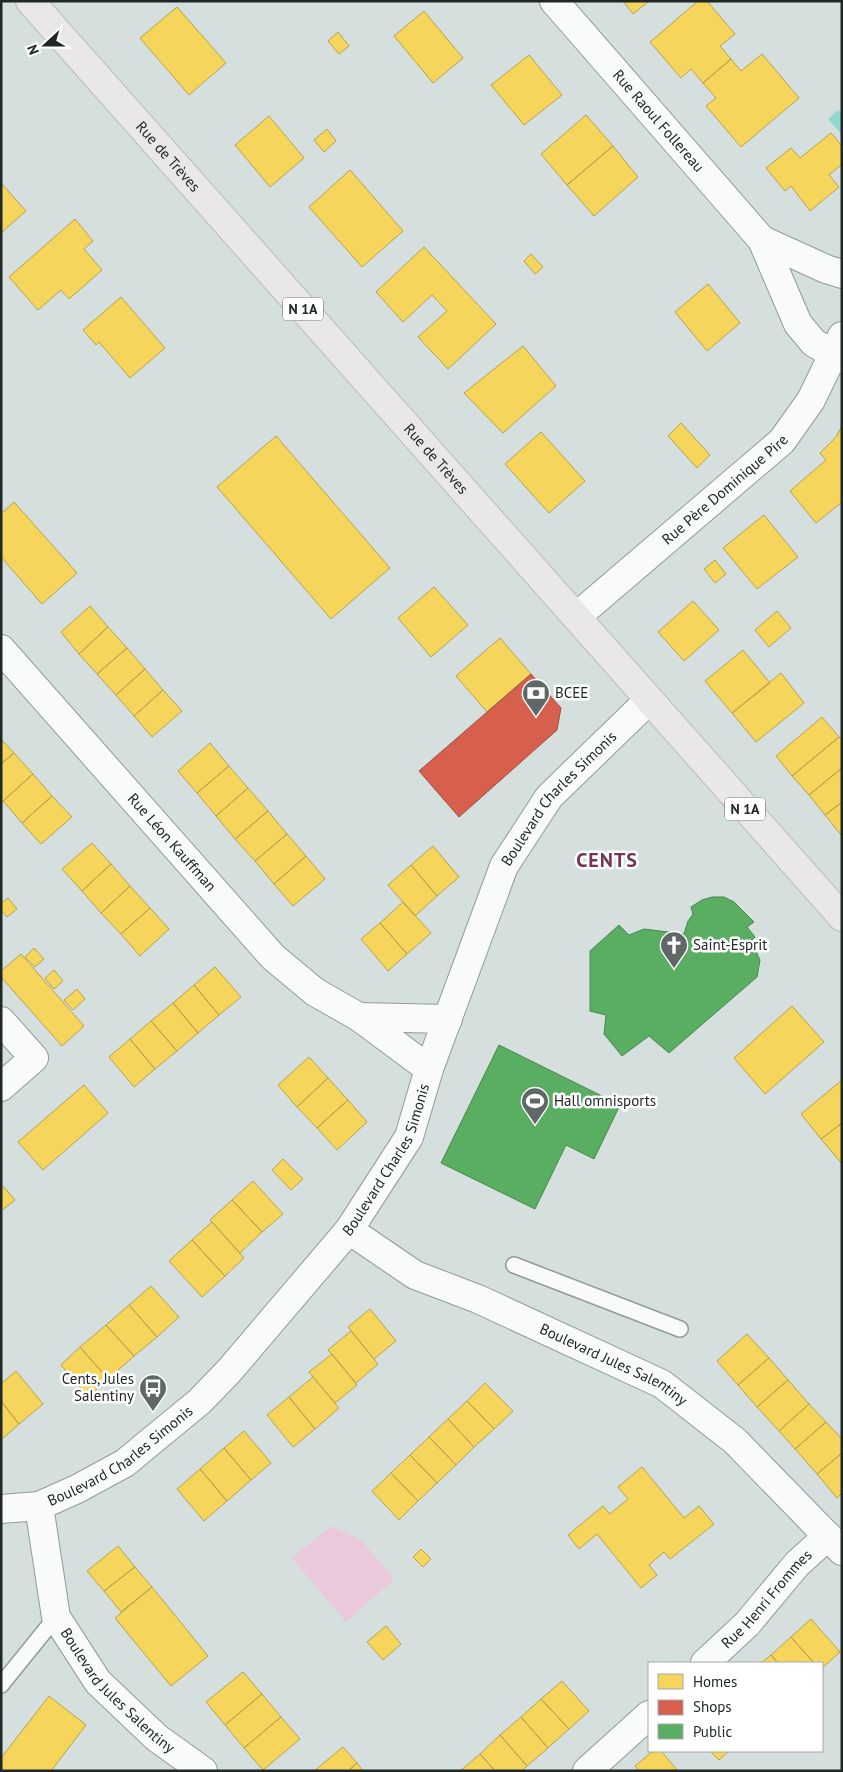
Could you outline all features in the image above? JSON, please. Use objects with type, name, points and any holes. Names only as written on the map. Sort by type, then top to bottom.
[{"type":"main road","name":"Rue de Trèves","points":[[30,1],[842,917]]},
{"type":"street","name":"Rue Raoul Follereau","points":[[554,1],[762,240],[798,324],[814,343],[839,350]]},
{"type":"street","name":"Rue Raoul Follereau","points":[[762,240],[826,269],[842,274]]},
{"type":"street","name":"Rue Père Dominique Pire","points":[[576,618],[782,441],[811,400],[839,350]]},
{"type":"street","name":"Rue Léon Kauffman","points":[[1,649],[273,957],[315,992],[359,1017],[429,1069]]},
{"type":"street","name":"Boulevard Charles Simonis","points":[[1,1509],[39,1506],[77,1489],[125,1463],[198,1402],[229,1371],[349,1230],[409,1137],[429,1069],[504,866],[549,797],[649,700]]},
{"type":"street","name":"Rue Léon Kauffman","points":[[359,1017],[448,1019]]},
{"type":"street","points":[[1,1021],[34,1058],[1,1086]]},
{"type":"street","name":"Boulevard Jules Salentiny","points":[[349,1230],[415,1276],[478,1299],[662,1384],[735,1441],[835,1544]]},
{"type":"street","name":"Boulevard Jules Salentiny","points":[[39,1506],[56,1617],[98,1682],[157,1738],[203,1771]]},
{"type":"street","name":"Rue Henri Frommes","points":[[706,1662],[747,1624],[797,1564],[835,1544]]},
{"type":"street","points":[[587,1771],[648,1717]]},
{"type":"lane","points":[[514,1265],[680,1329]]},
{"type":"lane","points":[[1,1685],[56,1617]]},
{"type":"shaded area","points":[[331,1526],[361,1540],[392,1576],[392,1581],[346,1622],[292,1558]]},
{"type":"water","points":[[838,110],[842,114],[842,135],[828,119]]},
{"type":"building: Homes","points":[[623,1],[649,1],[633,14]]},
{"type":"building: Homes","points":[[698,1],[707,1],[735,34],[720,46],[731,59],[703,83],[691,69],[681,78],[650,42]]},
{"type":"building: Homes","points":[[177,7],[226,63],[189,95],[140,38]]},
{"type":"building: Homes","points":[[424,11],[463,58],[433,83],[394,36]]},
{"type":"building: Homes","points":[[338,32],[349,46],[339,54],[328,41]]},
{"type":"building: Homes","points":[[762,54],[799,98],[741,147],[706,106],[716,98],[703,83],[731,59],[741,71]]},
{"type":"building: Homes","points":[[529,55],[562,95],[524,125],[491,85]]},
{"type":"building: Homes","points":[[586,115],[613,146],[567,185],[541,154]]},
{"type":"building: Homes","points":[[269,116],[304,158],[270,187],[235,145]]},
{"type":"building: Homes","points":[[327,129],[336,141],[324,152],[314,140]]},
{"type":"building: Homes","points":[[831,133],[842,146],[842,164],[829,175],[839,187],[810,211],[791,186],[785,191],[766,168],[791,148],[800,158]]},
{"type":"building: Homes","points":[[613,146],[638,177],[594,216],[567,185]]},
{"type":"building: Homes","points":[[350,170],[403,231],[362,267],[309,207]]},
{"type":"building: Homes","points":[[1,183],[26,211],[1,233]]},
{"type":"building: Homes","points":[[75,219],[93,241],[84,249],[102,270],[69,299],[61,290],[38,310],[9,277]]},
{"type":"building: Homes","points":[[424,247],[496,324],[448,369],[418,337],[447,311],[432,295],[403,322],[376,292]]},
{"type":"building: Homes","points":[[531,254],[543,267],[535,274],[524,261]]},
{"type":"building: Homes","points":[[708,284],[740,323],[707,351],[675,312]]},
{"type":"building: Homes","points":[[121,297],[165,348],[130,378],[99,342],[96,345],[83,330]]},
{"type":"building: Homes","points":[[523,346],[556,386],[503,433],[464,393]]},
{"type":"building: Homes","points":[[681,423],[710,455],[697,468],[668,436]]},
{"type":"building: Homes","points":[[842,426],[842,502],[816,523],[790,491],[826,460],[820,453],[836,437]]},
{"type":"building: Homes","points":[[541,432],[585,481],[549,513],[505,464]]},
{"type":"building: Homes","points":[[276,436],[390,568],[331,619],[217,487]]},
{"type":"building: Homes","points":[[14,502],[77,573],[42,604],[1,557],[1,514]]},
{"type":"building: Homes","points":[[764,515],[798,557],[757,589],[723,548]]},
{"type":"building: Homes","points":[[715,560],[726,574],[715,583],[704,569]]},
{"type":"building: Homes","points":[[434,587],[468,625],[431,657],[398,618]]},
{"type":"building: Homes","points":[[693,601],[719,630],[684,661],[658,632]]},
{"type":"building: Homes","points":[[90,606],[108,627],[79,654],[61,632]]},
{"type":"building: Homes","points":[[777,611],[791,628],[769,647],[755,630]]},
{"type":"building: Homes","points":[[108,627],[127,648],[97,674],[79,654]]},
{"type":"building: Homes","points":[[500,638],[531,674],[487,712],[456,676]]},
{"type":"building: Homes","points":[[127,648],[145,669],[116,695],[97,674]]},
{"type":"building: Homes","points":[[743,650],[770,683],[732,713],[705,681]]},
{"type":"building: Homes","points":[[145,669],[163,690],[134,716],[116,695]]},
{"type":"building: Homes","points":[[781,673],[804,703],[756,742],[732,713]]},
{"type":"building: Homes","points":[[163,690],[182,711],[152,737],[134,716]]},
{"type":"building: Homes","points":[[822,717],[839,737],[792,776],[776,756]]},
{"type":"building: Homes","points":[[839,737],[842,740],[842,768],[809,795],[792,776]]},
{"type":"building: Homes","points":[[1,739],[14,753],[1,764]]},
{"type":"building: Homes","points":[[210,743],[229,766],[197,793],[178,771]]},
{"type":"building: Homes","points":[[14,753],[33,774],[3,801],[1,800],[1,764]]},
{"type":"building: Homes","points":[[229,766],[248,788],[216,816],[197,793]]},
{"type":"building: Homes","points":[[842,768],[842,802],[825,815],[809,795]]},
{"type":"building: Homes","points":[[33,774],[52,796],[22,823],[3,801]]},
{"type":"building: Homes","points":[[248,788],[268,811],[235,839],[216,816]]},
{"type":"building: Homes","points":[[52,796],[72,817],[41,844],[22,823]]},
{"type":"building: Homes","points":[[842,802],[842,836],[825,815]]},
{"type":"building: Homes","points":[[268,811],[287,834],[255,861],[235,839]]},
{"type":"building: Homes","points":[[287,834],[306,856],[274,884],[255,861]]},
{"type":"building: Homes","points":[[92,843],[111,864],[82,891],[62,869]]},
{"type":"building: Homes","points":[[433,846],[459,877],[437,896],[411,865]]},
{"type":"building: Homes","points":[[306,856],[325,879],[293,906],[274,884]]},
{"type":"building: Homes","points":[[111,864],[130,886],[101,913],[82,891]]},
{"type":"building: Homes","points":[[411,865],[437,896],[415,916],[388,885]]},
{"type":"building: Homes","points":[[130,886],[150,908],[121,934],[101,913]]},
{"type":"building: Homes","points":[[8,898],[17,909],[7,917],[1,910],[1,904]]},
{"type":"building: Homes","points":[[403,902],[431,933],[407,954],[380,923]]},
{"type":"building: Homes","points":[[150,908],[169,929],[140,956],[121,934]]},
{"type":"building: Homes","points":[[380,923],[407,954],[388,971],[361,939]]},
{"type":"building: Homes","points":[[34,948],[44,959],[35,967],[25,957]]},
{"type":"building: Homes","points":[[21,954],[84,1026],[62,1046],[1,977],[1,971]]},
{"type":"building: Homes","points":[[215,967],[241,997],[219,1015],[194,985]]},
{"type":"building: Homes","points":[[54,970],[63,981],[54,989],[45,978]]},
{"type":"building: Homes","points":[[194,985],[219,1015],[198,1033],[173,1003]]},
{"type":"building: Homes","points":[[77,989],[85,999],[73,1010],[64,1000]]},
{"type":"building: Homes","points":[[173,1003],[198,1033],[177,1051],[151,1021]]},
{"type":"building: Homes","points":[[792,1006],[824,1042],[765,1094],[734,1058]]},
{"type":"building: Homes","points":[[151,1021],[177,1051],[155,1069],[130,1039]]},
{"type":"building: Homes","points":[[130,1039],[155,1069],[134,1087],[109,1057]]},
{"type":"building: Homes","points":[[309,1057],[328,1078],[297,1107],[278,1085]]},
{"type":"building: Homes","points":[[328,1078],[348,1100],[317,1128],[297,1107]]},
{"type":"building: Homes","points":[[842,1080],[842,1123],[821,1139],[801,1114]]},
{"type":"building: Homes","points":[[84,1085],[108,1113],[43,1170],[18,1142]]},
{"type":"building: Homes","points":[[348,1100],[367,1122],[337,1150],[317,1128]]},
{"type":"building: Homes","points":[[842,1123],[842,1164],[821,1139]]},
{"type":"building: Homes","points":[[283,1159],[303,1179],[291,1190],[272,1170]]},
{"type":"building: Homes","points":[[253,1181],[283,1214],[262,1232],[232,1200]]},
{"type":"building: Homes","points":[[1,1184],[15,1200],[1,1211]]},
{"type":"building: Homes","points":[[232,1200],[262,1232],[240,1253],[210,1220]]},
{"type":"building: Homes","points":[[212,1222],[244,1258],[225,1276],[192,1240]]},
{"type":"building: Homes","points":[[192,1240],[225,1276],[202,1297],[169,1261]]},
{"type":"building: Homes","points":[[151,1286],[179,1317],[157,1337],[129,1305]]},
{"type":"building: Homes","points":[[129,1305],[157,1337],[134,1356],[106,1325]]},
{"type":"building: Homes","points":[[370,1309],[396,1341],[374,1359],[348,1327]]},
{"type":"building: Homes","points":[[106,1325],[134,1356],[108,1379],[80,1347]]},
{"type":"building: Homes","points":[[351,1331],[378,1364],[356,1383],[328,1350]]},
{"type":"building: Homes","points":[[747,1334],[769,1358],[738,1385],[717,1361]]},
{"type":"building: Homes","points":[[80,1347],[108,1379],[88,1397],[61,1365]]},
{"type":"building: Homes","points":[[332,1354],[357,1385],[335,1403],[309,1372]]},
{"type":"building: Homes","points":[[769,1358],[788,1380],[757,1407],[738,1385]]},
{"type":"building: Homes","points":[[16,1371],[43,1404],[19,1424],[1,1401],[1,1384]]},
{"type":"building: Homes","points":[[313,1377],[339,1408],[315,1429],[289,1397]]},
{"type":"building: Homes","points":[[788,1380],[809,1404],[779,1431],[757,1407]]},
{"type":"building: Homes","points":[[485,1383],[513,1411],[494,1429],[467,1401]]},
{"type":"building: Homes","points":[[289,1397],[315,1429],[293,1447],[267,1415]]},
{"type":"building: Homes","points":[[1,1401],[19,1424],[1,1440]]},
{"type":"building: Homes","points":[[467,1401],[494,1429],[474,1447],[448,1419]]},
{"type":"building: Homes","points":[[809,1404],[826,1422],[795,1449],[779,1431]]},
{"type":"building: Homes","points":[[448,1419],[474,1447],[456,1465],[429,1437]]},
{"type":"building: Homes","points":[[826,1422],[842,1439],[842,1453],[817,1474],[795,1449]]},
{"type":"building: Homes","points":[[244,1431],[271,1463],[251,1480],[224,1448]]},
{"type":"building: Homes","points":[[429,1437],[456,1465],[437,1483],[410,1455]]},
{"type":"building: Homes","points":[[224,1448],[251,1480],[227,1501],[200,1469]]},
{"type":"building: Homes","points":[[842,1453],[842,1493],[837,1498],[817,1474]]},
{"type":"building: Homes","points":[[410,1455],[437,1483],[418,1501],[391,1473]]},
{"type":"building: Homes","points":[[642,1467],[684,1518],[699,1506],[714,1524],[670,1559],[664,1552],[649,1565],[657,1575],[641,1588],[597,1534],[579,1549],[568,1535],[603,1506],[610,1514],[628,1499],[618,1487]]},
{"type":"building: Homes","points":[[200,1469],[227,1501],[204,1521],[177,1489]]},
{"type":"building: Homes","points":[[391,1473],[418,1501],[399,1520],[372,1491]]},
{"type":"building: Homes","points":[[118,1546],[135,1567],[104,1591],[87,1571]]},
{"type":"building: Homes","points":[[421,1549],[431,1559],[423,1567],[413,1557]]},
{"type":"building: Homes","points":[[135,1567],[152,1587],[121,1612],[104,1591]]},
{"type":"building: Homes","points":[[152,1587],[208,1656],[171,1686],[115,1618]]},
{"type":"building: Homes","points":[[811,1619],[840,1652],[823,1667],[823,1662],[813,1662],[791,1637]]},
{"type":"building: Homes","points":[[386,1626],[401,1644],[383,1660],[367,1642]]},
{"type":"building: Homes","points":[[791,1637],[813,1662],[777,1662],[771,1655]]},
{"type":"building: Homes","points":[[771,1655],[777,1662],[762,1662]]},
{"type":"building: Homes","points":[[243,1672],[262,1694],[225,1725],[206,1702]]},
{"type":"building: Homes","points":[[562,1681],[589,1711],[569,1729],[541,1699]]},
{"type":"building: Homes","points":[[262,1694],[281,1717],[244,1748],[225,1725]]},
{"type":"building: Homes","points":[[49,1696],[86,1725],[51,1771],[1,1771],[1,1758]]},
{"type":"building: Homes","points":[[541,1699],[569,1729],[548,1748],[521,1717]]},
{"type":"building: Homes","points":[[281,1717],[300,1739],[263,1770],[244,1748]]},
{"type":"building: Homes","points":[[521,1717],[548,1748],[527,1766],[500,1735]]},
{"type":"building: Homes","points":[[500,1735],[527,1766],[522,1771],[495,1771],[480,1754]]},
{"type":"building: Homes","points":[[343,1747],[357,1763],[348,1771],[314,1771]]},
{"type":"building: Homes","points":[[652,1752],[662,1752],[678,1771],[639,1771],[635,1766]]},
{"type":"building: Homes","points":[[711,1752],[728,1752],[719,1760]]},
{"type":"building: Homes","points":[[480,1754],[495,1771],[460,1771]]},
{"type":"building: Homes","points":[[357,1763],[363,1771],[348,1771]]},
{"type":"building: Shops","points":[[531,674],[561,708],[557,730],[459,817],[419,771]]},
{"type":"building: Public","name":"Saint-Esprit","points":[[712,897],[724,897],[734,902],[754,922],[747,927],[755,937],[751,941],[760,960],[757,977],[669,1053],[649,1036],[622,1056],[604,1034],[606,1015],[590,1011],[590,951],[619,925],[629,935],[644,929],[684,934],[688,921],[693,914],[691,907],[702,900]]},
{"type":"building: Public","name":"Hall omnisports","points":[[499,1045],[620,1105],[594,1159],[566,1145],[535,1209],[441,1163]]},
{"type":"place","name":"BCEE","points":[[536,717]]},
{"type":"place","name":"Saint-Esprit","points":[[674,969]]},
{"type":"place","name":"Hall omnisports","points":[[535,1125]]},
{"type":"place","name":"Cents, Jules Salentiny","points":[[153,1412]]},
{"type":"district","name":"CENTS","points":[[607,860]]}]
